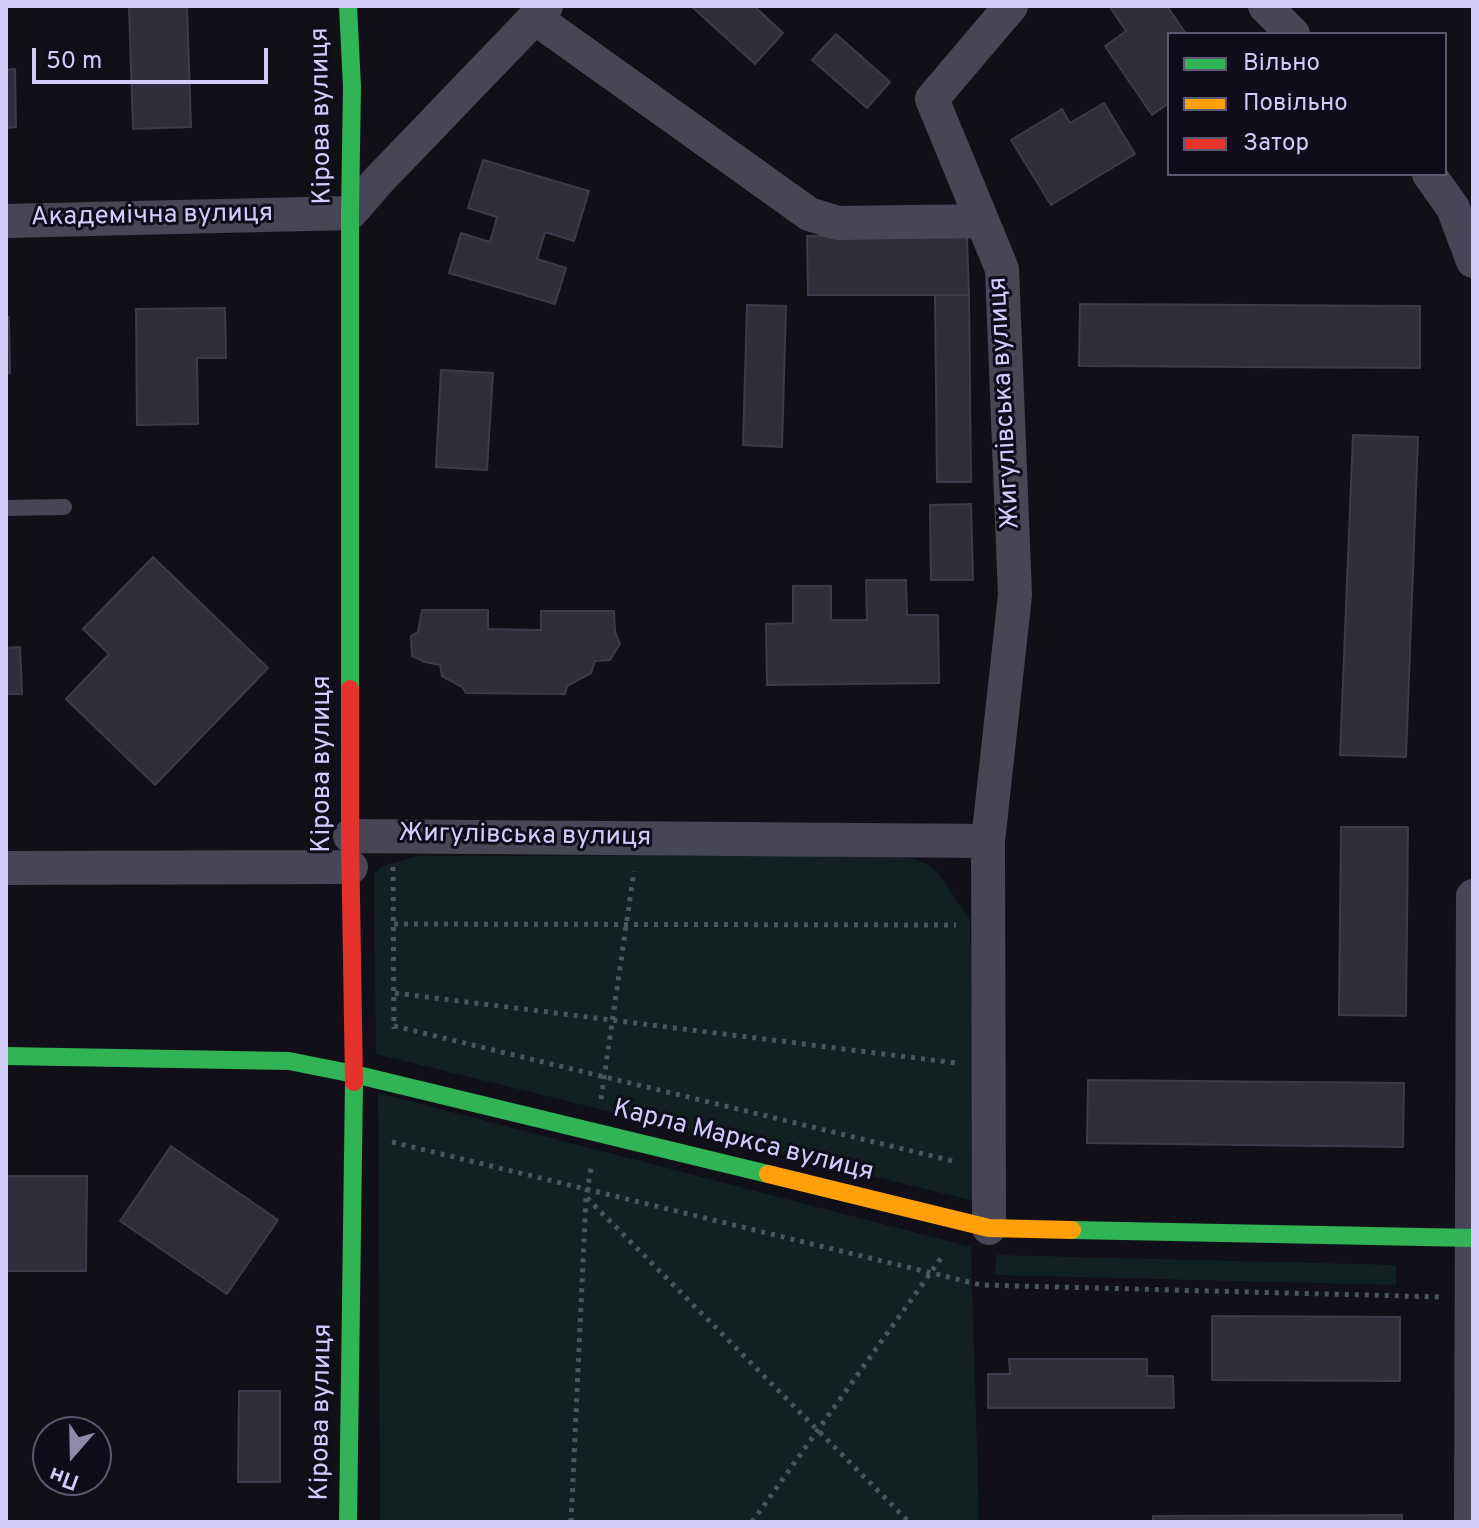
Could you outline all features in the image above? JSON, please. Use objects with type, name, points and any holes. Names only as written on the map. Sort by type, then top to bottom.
[{"type":"main road","name":"Кірова вулиця","points":[[348,6],[352,87],[350,851],[354,1074],[348,1522]]},
{"type":"main road","name":"Карла Маркса вулиця","points":[[6,1056],[289,1061],[354,1074],[989,1228],[1472,1238]]},
{"type":"street","name":"Жигулівська вулиця","points":[[989,1228],[988,841],[1015,595],[1002,269],[932,99],[1011,6]]},
{"type":"street","points":[[1265,6],[1291,32]]},
{"type":"street","points":[[350,213],[540,12],[809,214],[838,223],[982,221]]},
{"type":"street","points":[[1430,176],[1453,208],[1473,261]]},
{"type":"street","name":"Академічна вулиця","points":[[6,221],[350,213]]},
{"type":"street","name":"Жигулівська вулиця","points":[[6,868],[638,838],[988,841]]},
{"type":"street","points":[[1471,1522],[1473,896]]},
{"type":"lane","points":[[6,508],[64,507]]},
{"type":"path","points":[[571,1522],[586,1197],[638,838]]},
{"type":"path","points":[[394,924],[989,925]]},
{"type":"path","points":[[395,993],[989,1068]]},
{"type":"path","points":[[394,1026],[989,1169]]},
{"type":"path","points":[[586,1197],[909,1522]]},
{"type":"path","points":[[752,1522],[946,1250],[952,1219]]},
{"type":"shaded area","points":[[900,855],[927,864],[938,873],[970,920],[974,1201],[376,1054],[374,874],[381,867],[417,856]]},
{"type":"shaded area","points":[[378,1093],[971,1247],[979,1522],[380,1522]]},
{"type":"shaded area","points":[[996,1255],[1396,1265],[1396,1285],[995,1275]]},
{"type":"building","points":[[129,6],[187,6],[191,127],[133,129]]},
{"type":"building","points":[[691,6],[754,6],[783,33],[755,64]]},
{"type":"building","points":[[1109,6],[1167,6],[1185,32],[1167,32],[1167,104],[1152,115],[1105,46],[1126,31]]},
{"type":"building","points":[[836,34],[890,82],[867,108],[812,60]]},
{"type":"building","points":[[15,69],[16,127],[6,128],[6,70]]},
{"type":"building","points":[[1104,103],[1135,154],[1051,205],[1011,140],[1062,109],[1070,123]]},
{"type":"building","points":[[483,160],[589,191],[574,241],[545,232],[537,259],[566,268],[555,304],[449,273],[461,233],[490,242],[497,217],[468,208]]},
{"type":"building","points":[[807,236],[967,237],[969,295],[808,295]]},
{"type":"building","points":[[935,295],[969,295],[971,482],[937,482]]},
{"type":"building","points":[[1080,304],[1420,306],[1420,368],[1079,366]]},
{"type":"building","points":[[747,305],[786,306],[782,447],[743,445]]},
{"type":"building","points":[[225,308],[226,358],[197,358],[198,424],[137,425],[136,309]]},
{"type":"building","points":[[6,317],[9,317],[10,373],[6,373]]},
{"type":"building","points":[[441,370],[493,373],[487,470],[436,467]]},
{"type":"building","points":[[1353,435],[1418,437],[1406,757],[1340,755]]},
{"type":"building","points":[[971,504],[973,580],[931,580],[930,505]]},
{"type":"building","points":[[153,557],[268,668],[155,785],[66,699],[109,654],[83,629]]},
{"type":"building","points":[[866,580],[906,580],[907,615],[938,615],[939,683],[767,685],[766,624],[793,623],[793,586],[831,586],[831,620],[867,620]]},
{"type":"building","points":[[422,610],[488,610],[488,629],[541,630],[541,611],[614,611],[615,632],[620,644],[610,660],[595,661],[591,673],[567,686],[565,694],[466,693],[462,687],[442,676],[440,665],[412,656],[411,636],[418,632]]},
{"type":"building","points":[[20,647],[22,694],[6,694],[6,648]]},
{"type":"building","points":[[1341,827],[1408,827],[1406,1016],[1339,1015]]},
{"type":"building","points":[[1088,1080],[1404,1083],[1403,1147],[1087,1143]]},
{"type":"building","points":[[171,1146],[278,1220],[227,1294],[120,1221]]},
{"type":"building","points":[[6,1176],[87,1176],[86,1271],[6,1271]]},
{"type":"building","points":[[1212,1316],[1400,1317],[1400,1381],[1212,1380]]},
{"type":"building","points":[[1009,1359],[1147,1359],[1147,1376],[1173,1376],[1174,1408],[988,1408],[988,1374],[1010,1374]]},
{"type":"building","points":[[239,1391],[280,1391],[280,1482],[238,1482]]},
{"type":"building","points":[[1402,1515],[1402,1522],[1153,1522],[1153,1516]]},
{"type":"traffic: fast","points":[[348,6],[352,87],[350,689]]},
{"type":"traffic: fast","points":[[6,1056],[289,1061],[768,1174]]},
{"type":"traffic: fast","points":[[348,1522],[354,1082]]},
{"type":"traffic: fast","points":[[1072,1230],[1473,1238]]},
{"type":"traffic: slow","points":[[768,1174],[989,1228],[1072,1230]]},
{"type":"traffic: jam","points":[[350,689],[354,1082]]}]
